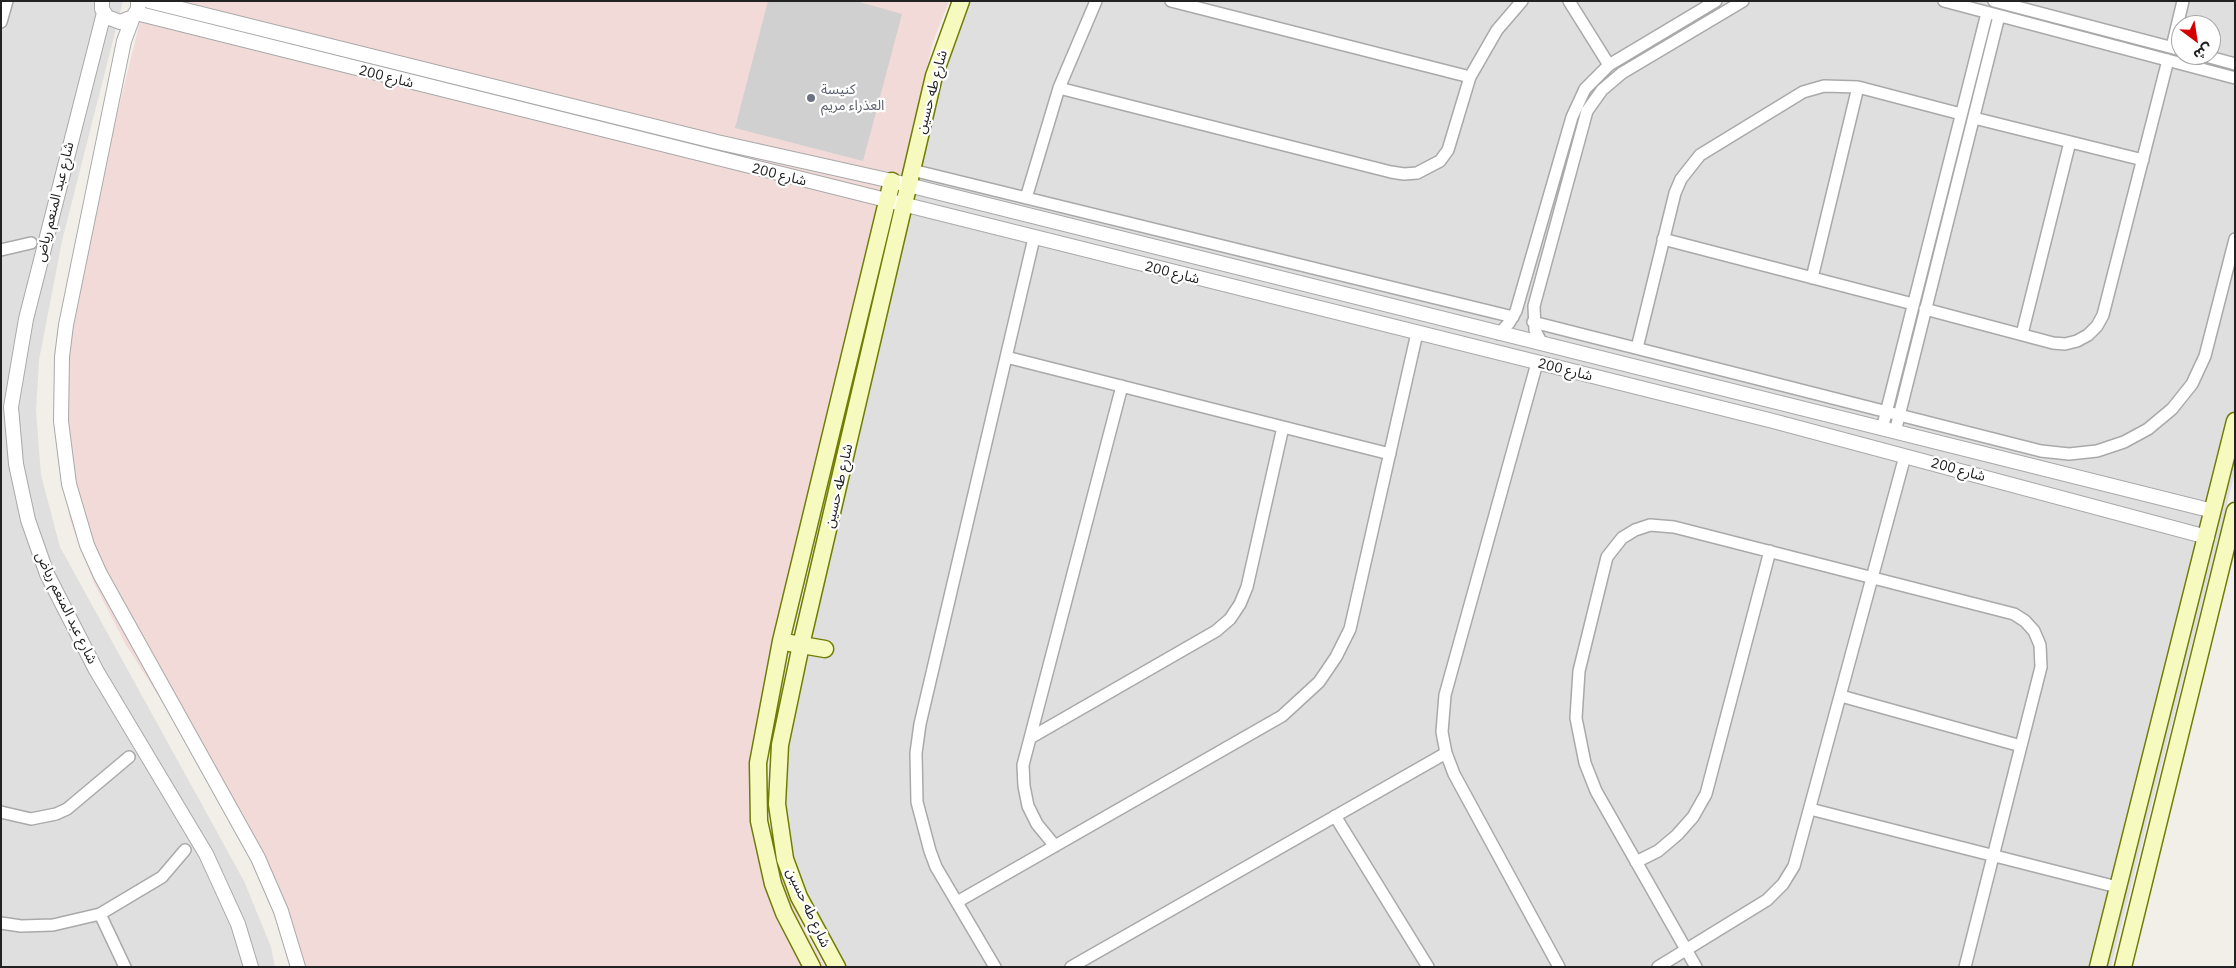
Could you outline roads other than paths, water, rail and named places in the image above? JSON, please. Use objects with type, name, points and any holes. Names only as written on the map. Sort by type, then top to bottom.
[{"type":"main road","name":"شارع طه حسين","points":[[837,967],[799,897],[785,859],[778,820],[777,787],[780,745],[801,645],[934,76],[961,1]]},
{"type":"main road","name":"شارع طه حسين","points":[[812,967],[784,913],[773,884],[763,845],[757,804],[761,742],[781,641],[892,181]]},
{"type":"main road","points":[[2098,967],[2235,421]]},
{"type":"main road","points":[[2123,967],[2235,511]]},
{"type":"main road","points":[[781,641],[825,649]]},
{"type":"street","points":[[1,22],[7,1]]},
{"type":"street","name":"شارع 200","points":[[149,1],[717,142],[892,181],[910,178],[1499,334],[2213,511]]},
{"type":"street","points":[[1026,198],[1059,88],[1096,1]]},
{"type":"street","points":[[1171,1],[1470,77]]},
{"type":"street","points":[[1059,88],[1404,174],[1417,173],[1430,168],[1440,161],[1448,150],[1470,77],[1497,30],[1522,1]]},
{"type":"street","points":[[1569,1],[1609,64]]},
{"type":"street","points":[[1499,334],[1513,317],[1577,102],[1595,76],[1609,64],[1716,1]]},
{"type":"street","points":[[1542,344],[1533,322],[1534,306],[1579,133],[1593,100],[1611,81],[1622,73],[1743,1]]},
{"type":"street","points":[[1944,1],[2235,78]]},
{"type":"street","points":[[1994,1],[2171,47]]},
{"type":"street","points":[[2181,15],[2183,1]]},
{"type":"street","name":"شارع 200","points":[[99,5],[115,22],[125,22],[136,10],[904,206],[1905,456],[2207,537]]},
{"type":"street","name":"شارع عبد المنعم رياض","points":[[99,5],[26,319],[11,407],[16,464],[28,520],[47,574],[96,670],[206,854],[238,924],[251,967]]},
{"type":"street","points":[[136,10],[124,41],[66,326],[60,389],[61,421],[68,476],[77,515],[100,574],[258,858],[281,911],[298,967]]},
{"type":"street","points":[[1888,430],[1886,412],[1987,13]]},
{"type":"street","points":[[1888,430],[1898,415],[1999,16]]},
{"type":"street","points":[[1925,308],[2065,344],[2088,335],[2097,326],[2103,315],[2168,60]]},
{"type":"street","points":[[2221,60],[2235,64]]},
{"type":"street","points":[[1637,348],[1675,193],[1681,179],[1700,155],[1803,92],[1830,85],[1858,88],[1961,114]]},
{"type":"street","points":[[1812,278],[1858,88]]},
{"type":"street","points":[[1974,118],[2143,160]]},
{"type":"street","points":[[2022,334],[2070,142]]},
{"type":"street","points":[[910,178],[1026,198],[1513,317]]},
{"type":"street","points":[[995,967],[936,867],[924,835],[916,794],[916,753],[920,724],[1034,238]]},
{"type":"street","points":[[1664,239],[1913,304]]},
{"type":"street","points":[[1533,322],[2041,452],[2069,454],[2097,451],[2124,442],[2148,429],[2172,409],[2192,384],[2205,356],[2235,239]]},
{"type":"street","points":[[1,250],[31,242]]},
{"type":"street","points":[[957,902],[1282,716],[1319,682],[1336,657],[1350,629],[1417,334]]},
{"type":"street","points":[[1006,357],[1390,454]]},
{"type":"street","points":[[1537,363],[1445,696],[1442,720],[1446,754],[1454,774],[1559,967]]},
{"type":"street","points":[[1055,846],[1037,824],[1025,796],[1023,766],[1122,386]]},
{"type":"street","points":[[1030,738],[1216,631],[1230,619],[1248,587],[1283,427]]},
{"type":"street","points":[[1658,967],[1757,907],[1779,888],[1794,866],[1905,456]]},
{"type":"street","points":[[1696,967],[1590,777],[1581,749],[1576,718],[1578,671],[1607,557],[1616,544],[1628,534],[1642,527],[1658,525],[1770,551],[2014,614],[2030,626],[2040,645],[2042,660],[1965,967]]},
{"type":"street","points":[[1636,862],[1658,851],[1677,836],[1693,817],[1706,794],[1770,551]]},
{"type":"street","points":[[1841,696],[2021,746]]},
{"type":"street","points":[[1071,967],[1446,754]]},
{"type":"street","points":[[1,812],[31,819],[56,814],[67,809],[129,757]]},
{"type":"street","points":[[1810,809],[2117,887]]},
{"type":"street","points":[[1336,816],[1428,967]]},
{"type":"street","points":[[1,923],[21,926],[53,925],[100,914],[162,878],[185,850]]},
{"type":"street","points":[[100,914],[125,967]]},
{"type":"place","name":"كنيسة العذراء مريم","points":[[811,98]]}]
